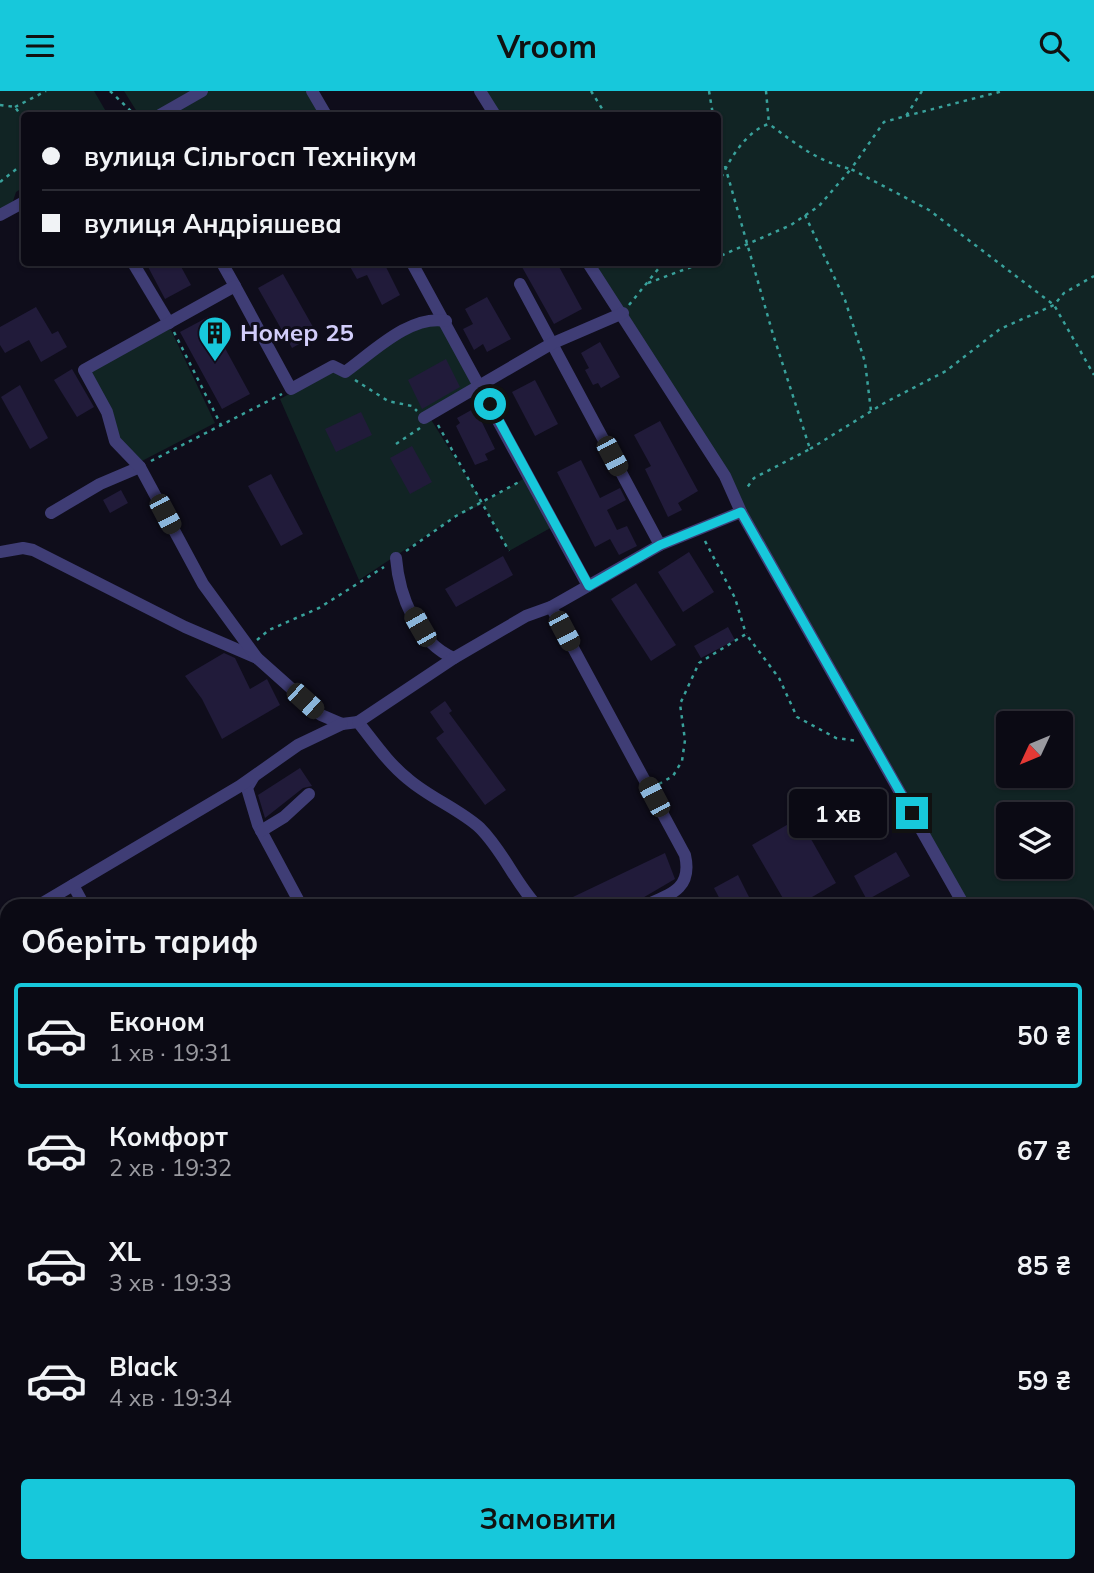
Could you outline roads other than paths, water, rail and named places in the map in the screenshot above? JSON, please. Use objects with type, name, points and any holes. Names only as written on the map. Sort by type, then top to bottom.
[{"type":"street","points":[[165,112],[202,91]]},
{"type":"street","points":[[312,91],[325,112]]},
{"type":"street","points":[[480,91],[493,112]]},
{"type":"street","points":[[0,215],[21,204]]},
{"type":"street","points":[[135,266],[169,323]]},
{"type":"street","points":[[224,266],[291,389],[333,366],[345,372],[411,326],[446,321]]},
{"type":"street","points":[[414,266],[589,586]]},
{"type":"street","points":[[590,266],[623,313],[739,506],[960,899]]},
{"type":"street","points":[[520,284],[660,545]]},
{"type":"street","points":[[235,286],[84,370],[107,412],[115,441],[140,467],[204,584],[245,636],[257,658]]},
{"type":"street","points":[[428,416],[551,344],[623,313]]},
{"type":"street","points":[[51,513],[100,484],[140,467]]},
{"type":"street","points":[[49,899],[253,778],[298,745],[342,724],[358,722],[454,658],[526,616],[551,607],[660,545],[699,529],[739,506]]},
{"type":"street","points":[[0,552],[15,548],[33,550],[185,627],[257,658],[321,715],[342,724]]},
{"type":"street","points":[[396,558],[400,588],[416,621],[438,649],[454,658]]},
{"type":"street","points":[[551,607],[685,855],[689,871],[683,885],[660,899]]},
{"type":"street","points":[[358,722],[408,780],[477,825],[492,841],[530,899]]},
{"type":"street","points":[[253,778],[247,788],[261,831],[298,899]]},
{"type":"street","points":[[261,831],[284,817],[309,794]]},
{"type":"street","points":[[73,885],[81,899]]},
{"type":"place","name":"Номер 25","points":[[215,363]]}]
